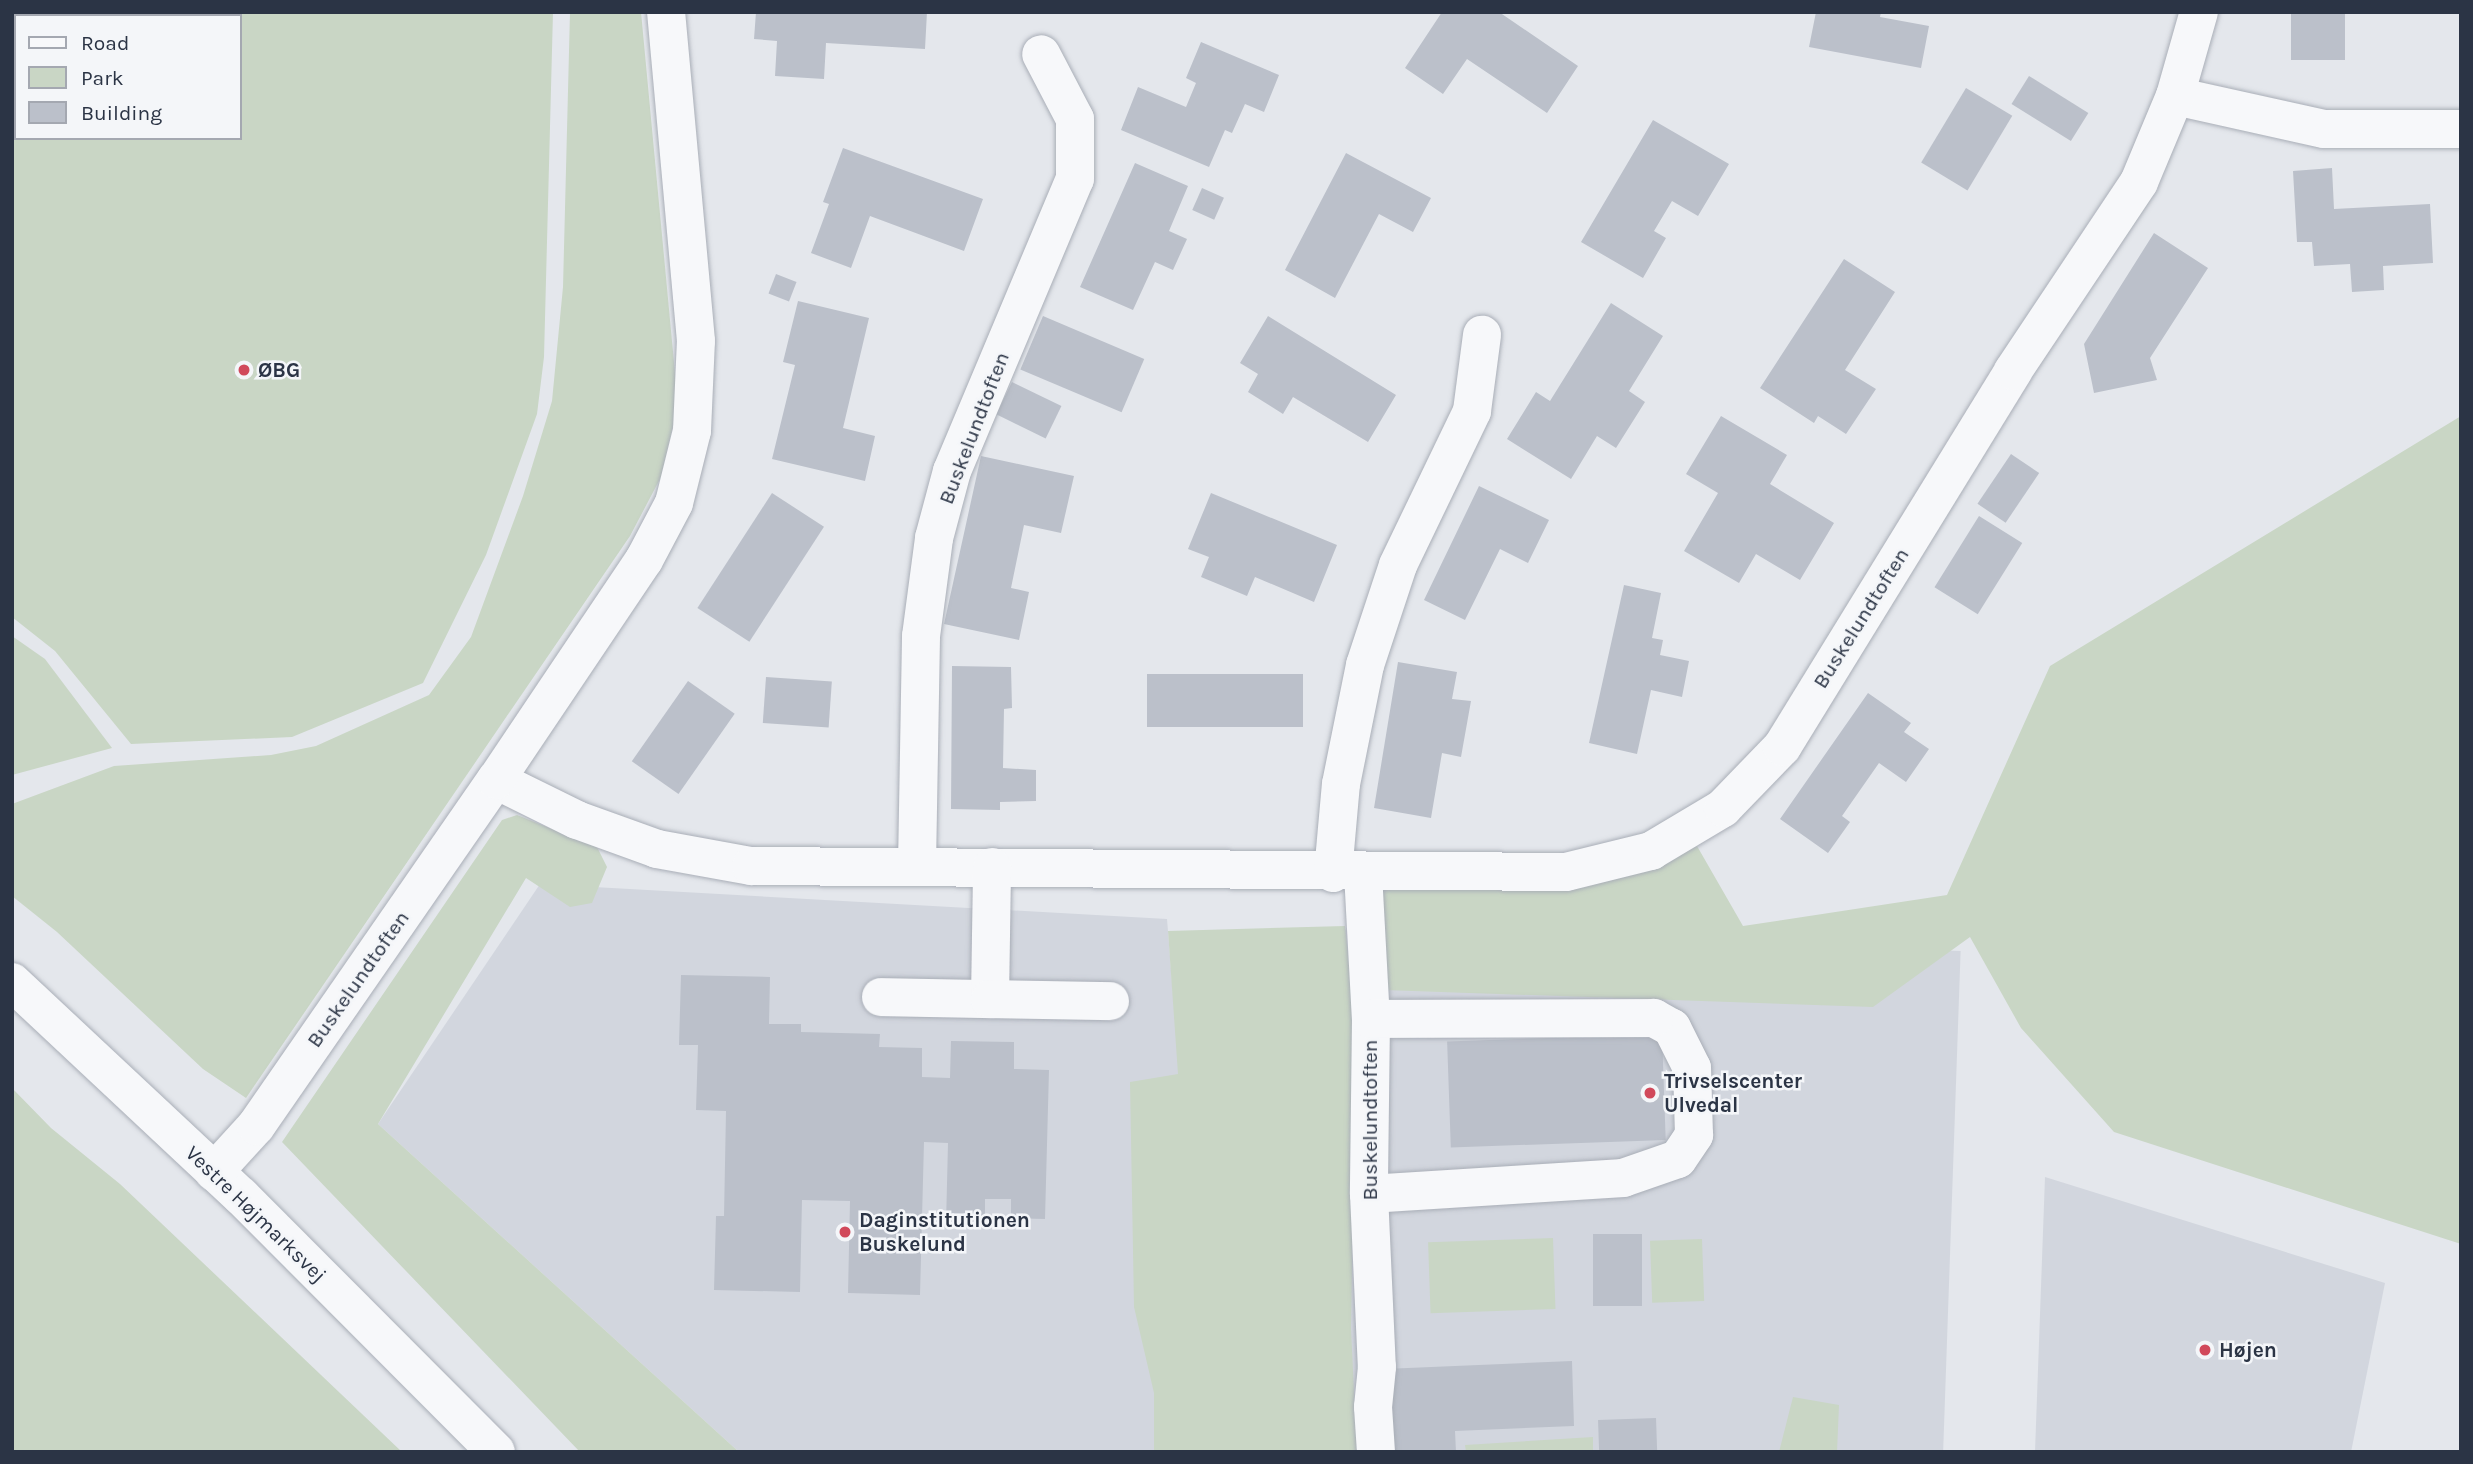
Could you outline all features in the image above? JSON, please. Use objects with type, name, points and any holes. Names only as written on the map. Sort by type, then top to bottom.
[{"type":"street","name":"Buskelundtoften","points":[[214,1172],[256,1126],[496,780],[644,560],[674,503],[692,431],[696,341],[666,12]]},
{"type":"street","name":"Buskelundtoften","points":[[496,780],[577,820],[657,849],[751,866],[1348,873],[1566,872],[1651,851],[1723,808],[1782,747],[2013,371],[2138,182],[2175,96],[2199,12]]},
{"type":"street","name":"Buskelundtoften","points":[[917,866],[921,636],[934,538],[953,471],[1075,179],[1075,119],[1041,54]]},
{"type":"street","points":[[2175,96],[2324,129],[2461,130]]},
{"type":"street","name":"Buskelundtoften","points":[[1376,1452],[1373,1407],[1377,1367],[1369,1194],[1371,1018],[1348,873],[1341,784],[1365,664],[1398,565],[1472,411],[1482,335]]},
{"type":"street","points":[[990,999],[992,867]]},
{"type":"street","name":"Vestre Højmarksvej","points":[[12,982],[214,1172],[496,1452]]},
{"type":"street","points":[[881,997],[1110,1001]]},
{"type":"street","points":[[1369,1194],[1623,1178],[1678,1159],[1694,1135],[1692,1068],[1672,1028],[1654,1018],[1371,1018]]},
{"type":"shaded area","name":"Daginstitutionen Buskelund","points":[[540,884],[1167,919],[1210,1452],[739,1452],[378,1124]]},
{"type":"shaded area","name":"Trivselscenter Ulvedal","points":[[1330,929],[1961,951],[1943,1452],[1312,1452]]},
{"type":"shaded area","name":"Højen","points":[[2045,1177],[2385,1283],[2351,1452],[2035,1452]]},
{"type":"green space","name":"ØBG","points":[[12,12],[553,12],[544,357],[537,414],[486,555],[423,683],[292,737],[131,744],[55,651],[12,617]]},
{"type":"green space","points":[[570,12],[641,12],[678,405],[661,477],[630,536],[246,1098],[203,1069],[57,932],[12,896],[12,804],[114,766],[271,755],[316,746],[429,695],[471,637],[523,496],[552,401],[563,287]]},
{"type":"green space","points":[[2461,416],[2461,1244],[2114,1132],[2021,1028],[1970,937],[1873,1007],[1384,990],[1374,889],[1615,878],[1697,846],[1743,926],[1947,895],[2050,666]]},
{"type":"green space","points":[[12,636],[45,659],[112,748],[12,775]]},
{"type":"green space","points":[[517,815],[597,847],[607,867],[592,903],[570,907],[526,878],[378,1124],[739,1452],[580,1452],[282,1142],[502,820]]},
{"type":"green space","points":[[1345,926],[1356,1032],[1351,1329],[1357,1452],[1154,1452],[1154,1393],[1134,1307],[1130,1082],[1178,1074],[1168,931]]},
{"type":"green space","points":[[12,1088],[51,1128],[120,1184],[402,1452],[12,1452]]},
{"type":"green space","points":[[1553,1238],[1555,1309],[1431,1313],[1428,1242]]},
{"type":"green space","points":[[1702,1239],[1704,1301],[1652,1303],[1650,1241]]},
{"type":"green space","points":[[1793,1397],[1839,1405],[1837,1452],[1779,1452]]},
{"type":"green space","points":[[1593,1437],[1593,1452],[1466,1452],[1465,1445]]},
{"type":"building","points":[[756,12],[927,12],[925,49],[826,43],[824,79],[775,76],[777,41],[754,39]]},
{"type":"building","points":[[1442,12],[1499,12],[1578,66],[1547,113],[1467,59],[1443,94],[1405,68]]},
{"type":"building","points":[[1816,12],[1881,12],[1880,17],[1929,26],[1921,68],[1809,47]]},
{"type":"building","points":[[2291,12],[2345,12],[2345,60],[2291,60]]},
{"type":"building","points":[[1201,42],[1279,75],[1264,112],[1245,104],[1232,133],[1225,130],[1209,167],[1121,130],[1138,87],[1186,107],[1196,83],[1186,78]]},
{"type":"building","points":[[2029,76],[2088,113],[2071,141],[2012,104]]},
{"type":"building","points":[[1966,88],[2012,116],[1967,190],[1921,163]]},
{"type":"building","points":[[1653,120],[1729,164],[1698,216],[1672,201],[1654,231],[1666,238],[1643,278],[1581,242]]},
{"type":"building","points":[[843,148],[983,199],[964,251],[870,216],[851,268],[811,253],[829,204],[823,202]]},
{"type":"building","points":[[1346,153],[1431,198],[1413,232],[1379,214],[1335,298],[1285,270]]},
{"type":"building","points":[[1135,163],[1188,186],[1169,231],[1187,239],[1173,270],[1155,262],[1133,310],[1080,287]]},
{"type":"building","points":[[2332,168],[2334,209],[2430,204],[2433,263],[2383,266],[2384,290],[2352,292],[2350,264],[2314,266],[2312,242],[2297,242],[2293,171]]},
{"type":"building","points":[[1202,188],[1224,198],[1214,220],[1192,210]]},
{"type":"building","points":[[2154,233],[2208,268],[2150,358],[2157,380],[2094,393],[2084,344]]},
{"type":"building","points":[[1844,259],[1895,292],[1845,370],[1876,389],[1846,434],[1818,416],[1814,423],[1760,388]]},
{"type":"building","points":[[776,274],[797,282],[789,301],[768,294]]},
{"type":"building","points":[[798,301],[869,318],[843,428],[875,436],[865,481],[772,459],[795,365],[783,362]]},
{"type":"building","points":[[1611,303],[1663,336],[1629,391],[1645,402],[1616,448],[1597,436],[1571,479],[1507,439],[1536,392],[1550,401]]},
{"type":"building","points":[[1043,316],[1144,359],[1122,412],[1020,369]]},
{"type":"building","points":[[1268,316],[1396,395],[1368,442],[1293,397],[1283,414],[1248,392],[1258,374],[1240,363]]},
{"type":"building","points":[[1012,382],[1061,406],[1046,438],[996,414]]},
{"type":"building","points":[[1721,416],[1787,455],[1770,484],[1834,523],[1800,580],[1756,554],[1739,583],[1684,551],[1718,493],[1686,474]]},
{"type":"building","points":[[2011,454],[2039,473],[2006,523],[1977,504]]},
{"type":"building","points":[[981,456],[1074,476],[1061,533],[1024,525],[1011,588],[1029,592],[1019,640],[944,624]]},
{"type":"building","points":[[1479,486],[1549,520],[1528,563],[1500,549],[1465,620],[1424,600]]},
{"type":"building","points":[[772,493],[824,527],[749,642],[697,608]]},
{"type":"building","points":[[1211,493],[1337,545],[1314,602],[1255,577],[1247,596],[1201,577],[1209,557],[1188,549]]},
{"type":"building","points":[[1979,516],[2022,543],[1978,614],[1934,587]]},
{"type":"building","points":[[1624,585],[1661,593],[1652,638],[1663,640],[1660,655],[1689,661],[1682,697],[1651,690],[1637,754],[1589,743]]},
{"type":"building","points":[[1398,662],[1457,672],[1452,699],[1471,701],[1461,757],[1442,753],[1431,818],[1374,808]]},
{"type":"building","points":[[952,666],[1011,667],[1012,708],[1004,709],[1003,768],[1036,770],[1036,801],[1000,802],[1000,810],[951,809]]},
{"type":"building","points":[[1147,674],[1303,674],[1303,727],[1147,727]]},
{"type":"building","points":[[766,677],[832,682],[829,727],[763,723]]},
{"type":"building","points":[[688,681],[735,714],[678,794],[632,761]]},
{"type":"building","points":[[1868,693],[1911,723],[1904,732],[1929,749],[1906,782],[1879,763],[1842,816],[1850,822],[1828,853],[1780,819]]},
{"type":"building","points":[[681,975],[770,977],[769,1024],[801,1024],[801,1032],[880,1034],[879,1047],[922,1048],[922,1077],[950,1078],[951,1041],[1014,1042],[1014,1069],[1049,1070],[1045,1219],[1011,1218],[1011,1199],[985,1199],[985,1225],[946,1224],[948,1143],[924,1142],[920,1295],[848,1293],[850,1201],[802,1200],[800,1292],[714,1290],[716,1216],[724,1216],[726,1111],[696,1110],[698,1045],[679,1045]]},
{"type":"building","points":[[1662,1034],[1666,1140],[1451,1147],[1447,1042]]},
{"type":"building","points":[[1593,1234],[1642,1234],[1642,1306],[1593,1306]]},
{"type":"building","points":[[1572,1361],[1574,1426],[1455,1431],[1456,1452],[1388,1452],[1384,1369]]},
{"type":"building","points":[[1656,1418],[1657,1452],[1599,1452],[1598,1420]]},
{"type":"place","name":"ØBG","points":[[244,370]]},
{"type":"place","name":"Trivselscenter Ulvedal","points":[[1650,1093]]},
{"type":"place","name":"Daginstitutionen Buskelund","points":[[845,1232]]},
{"type":"place","name":"Højen","points":[[2205,1350]]}]
